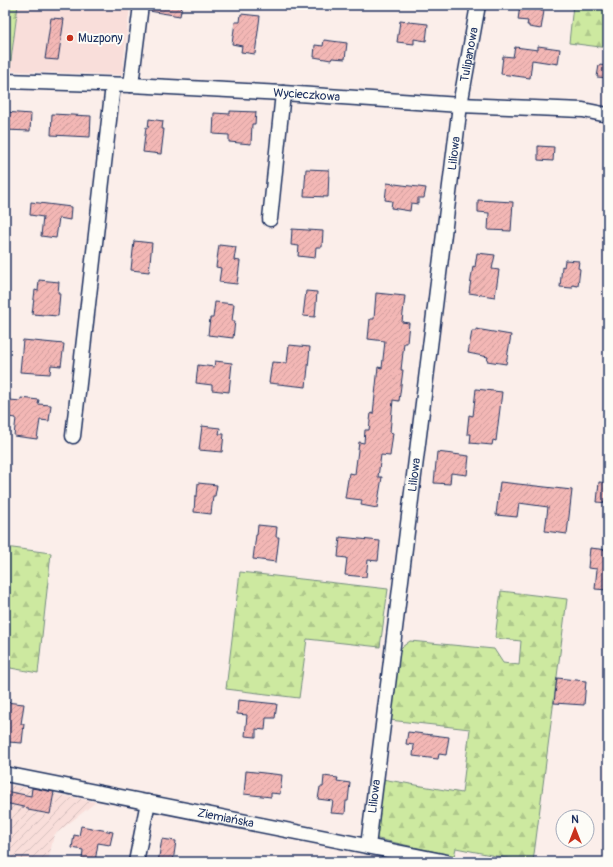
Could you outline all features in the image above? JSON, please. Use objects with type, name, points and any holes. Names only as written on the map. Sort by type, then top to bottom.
[{"type":"street","points":[[131,85],[141,5]]},
{"type":"street","name":"Tulipanowa","points":[[460,105],[478,5]]},
{"type":"street","name":"Wycieczkowa","points":[[5,81],[131,85],[283,93],[460,105],[583,110],[608,114]]},
{"type":"street","points":[[73,436],[113,85]]},
{"type":"street","points":[[270,219],[283,93]]},
{"type":"street","name":"Liliowa","points":[[368,846],[460,105]]},
{"type":"street","name":"Ziemiańska","points":[[5,774],[447,862]]},
{"type":"street","points":[[136,862],[148,802]]},
{"type":"shaded area","name":"Muzpony","points":[[18,5],[130,5],[122,75],[10,71]]},
{"type":"shaded area","points":[[5,784],[96,802],[54,835],[48,862],[5,862]]},
{"type":"green space","points":[[5,5],[18,5],[9,76],[5,75]]},
{"type":"green space","points":[[573,5],[608,5],[608,48],[569,43]]},
{"type":"green space","points":[[5,547],[51,553],[38,673],[5,667]]},
{"type":"green space","points":[[240,572],[388,589],[380,647],[307,639],[299,698],[226,689]]},
{"type":"green space","points":[[501,591],[567,599],[533,862],[526,862],[456,848],[454,856],[374,838],[382,779],[462,793],[470,729],[389,720],[398,650],[410,641],[494,649],[503,663],[519,665],[521,641],[495,638]]},
{"type":"building","points":[[149,5],[182,5],[180,16],[149,11]]},
{"type":"building","points":[[520,5],[542,5],[541,11],[544,11],[541,29],[529,27],[529,25],[527,25],[528,21],[518,20]]},
{"type":"building","points":[[241,14],[260,16],[255,54],[241,52],[242,46],[232,44],[235,22],[240,22]]},
{"type":"building","points":[[51,18],[64,19],[58,60],[45,59]]},
{"type":"building","points":[[400,21],[428,24],[426,41],[414,39],[414,44],[397,42]]},
{"type":"building","points":[[324,40],[347,43],[345,59],[332,58],[331,60],[314,57],[315,45],[323,46]]},
{"type":"building","points":[[538,46],[560,49],[558,64],[532,60],[530,78],[501,74],[503,56],[513,57],[515,47],[538,50]]},
{"type":"building","points":[[599,65],[608,66],[608,78],[597,77]]},
{"type":"building","points":[[230,111],[256,112],[255,124],[252,124],[251,144],[229,142],[229,135],[213,134],[214,113],[230,114]]},
{"type":"building","points":[[5,112],[31,114],[30,131],[5,130]]},
{"type":"building","points":[[52,114],[91,116],[90,137],[51,135]]},
{"type":"building","points":[[149,119],[163,121],[162,129],[164,129],[161,154],[143,152],[146,127],[148,128]]},
{"type":"building","points":[[538,146],[554,147],[553,161],[538,160]]},
{"type":"building","points":[[306,169],[329,170],[328,197],[304,196]]},
{"type":"building","points":[[387,183],[426,188],[424,198],[418,198],[418,204],[411,203],[410,211],[391,208],[392,201],[385,200]]},
{"type":"building","points":[[478,200],[513,202],[511,231],[488,230],[489,213],[478,212]]},
{"type":"building","points":[[31,202],[71,207],[70,220],[59,218],[56,238],[41,236],[43,217],[30,215]]},
{"type":"building","points":[[292,229],[323,231],[322,247],[316,247],[315,258],[298,256],[299,246],[291,245]]},
{"type":"building","points":[[134,241],[152,243],[149,272],[131,270]]},
{"type":"building","points":[[219,245],[236,247],[234,260],[240,261],[237,284],[219,282],[221,268],[216,267]]},
{"type":"building","points":[[477,253],[495,255],[492,269],[499,270],[495,297],[469,293],[473,266],[475,267]]},
{"type":"building","points":[[565,260],[579,261],[578,268],[580,269],[578,286],[572,285],[572,288],[560,287],[562,266],[564,267]]},
{"type":"building","points":[[39,280],[59,282],[58,293],[60,293],[58,316],[32,314],[35,290],[38,291]]},
{"type":"building","points":[[306,291],[317,292],[315,317],[303,316]]},
{"type":"building","points":[[376,293],[405,296],[402,322],[409,323],[407,343],[404,343],[401,370],[403,370],[399,401],[393,400],[390,432],[393,433],[390,456],[381,455],[378,477],[382,477],[377,508],[361,505],[362,500],[345,498],[349,473],[355,474],[359,442],[364,443],[365,430],[369,430],[371,413],[373,414],[378,367],[382,368],[385,341],[368,339],[370,319],[374,319]]},
{"type":"building","points":[[215,302],[234,304],[232,321],[235,321],[233,338],[208,335],[210,318],[213,318]]},
{"type":"building","points":[[476,329],[511,335],[506,364],[487,361],[488,357],[468,353],[472,331],[476,331]]},
{"type":"building","points":[[23,340],[64,344],[61,366],[51,365],[50,374],[20,372]]},
{"type":"building","points":[[289,345],[310,347],[306,387],[269,383],[272,362],[287,363]]},
{"type":"building","points":[[215,361],[232,363],[229,392],[212,390],[212,385],[196,383],[198,365],[214,367]]},
{"type":"building","points":[[476,389],[502,392],[496,441],[493,440],[492,445],[470,443],[471,434],[467,434],[469,415],[473,416]]},
{"type":"building","points":[[21,398],[39,400],[38,404],[51,405],[49,421],[40,420],[37,439],[14,436],[16,418],[8,417],[10,400],[21,401]]},
{"type":"building","points":[[202,426],[220,428],[219,434],[224,434],[222,452],[199,450]]},
{"type":"building","points":[[437,452],[469,456],[467,475],[451,473],[450,484],[434,483]]},
{"type":"building","points":[[500,482],[572,490],[567,534],[545,531],[548,507],[519,503],[517,517],[496,515]]},
{"type":"building","points":[[599,482],[608,483],[608,503],[597,502]]},
{"type":"building","points":[[198,483],[217,485],[215,496],[213,496],[211,514],[194,512]]},
{"type":"building","points":[[258,525],[277,527],[276,537],[279,537],[276,562],[253,559]]},
{"type":"building","points":[[340,537],[380,541],[378,561],[368,560],[366,577],[345,575],[347,558],[338,557]]},
{"type":"building","points":[[590,548],[608,550],[608,590],[595,589],[597,569],[588,568]]},
{"type":"building","points":[[557,678],[586,681],[584,705],[554,703]]},
{"type":"building","points":[[238,700],[277,704],[275,718],[266,718],[265,730],[256,729],[256,737],[245,736],[247,715],[237,714]]},
{"type":"building","points":[[5,702],[24,704],[21,724],[24,724],[22,743],[8,742],[8,735],[5,734]]},
{"type":"building","points":[[408,732],[449,737],[446,755],[439,754],[438,759],[413,756],[414,745],[406,744]]},
{"type":"building","points":[[246,771],[282,775],[280,794],[271,793],[271,797],[244,794]]},
{"type":"building","points":[[324,776],[338,778],[337,781],[350,783],[345,814],[331,813],[333,801],[318,799],[320,787],[323,787]]},
{"type":"building","points":[[32,788],[54,792],[50,814],[28,810],[28,808],[5,803],[5,791],[31,796]]},
{"type":"building","points":[[81,826],[113,832],[110,845],[98,843],[95,862],[82,860],[83,850],[72,848],[74,835],[79,836]]},
{"type":"building","points":[[162,839],[176,841],[173,862],[158,862]]},
{"type":"place","name":"Muzpony","points":[[70,38]]}]
